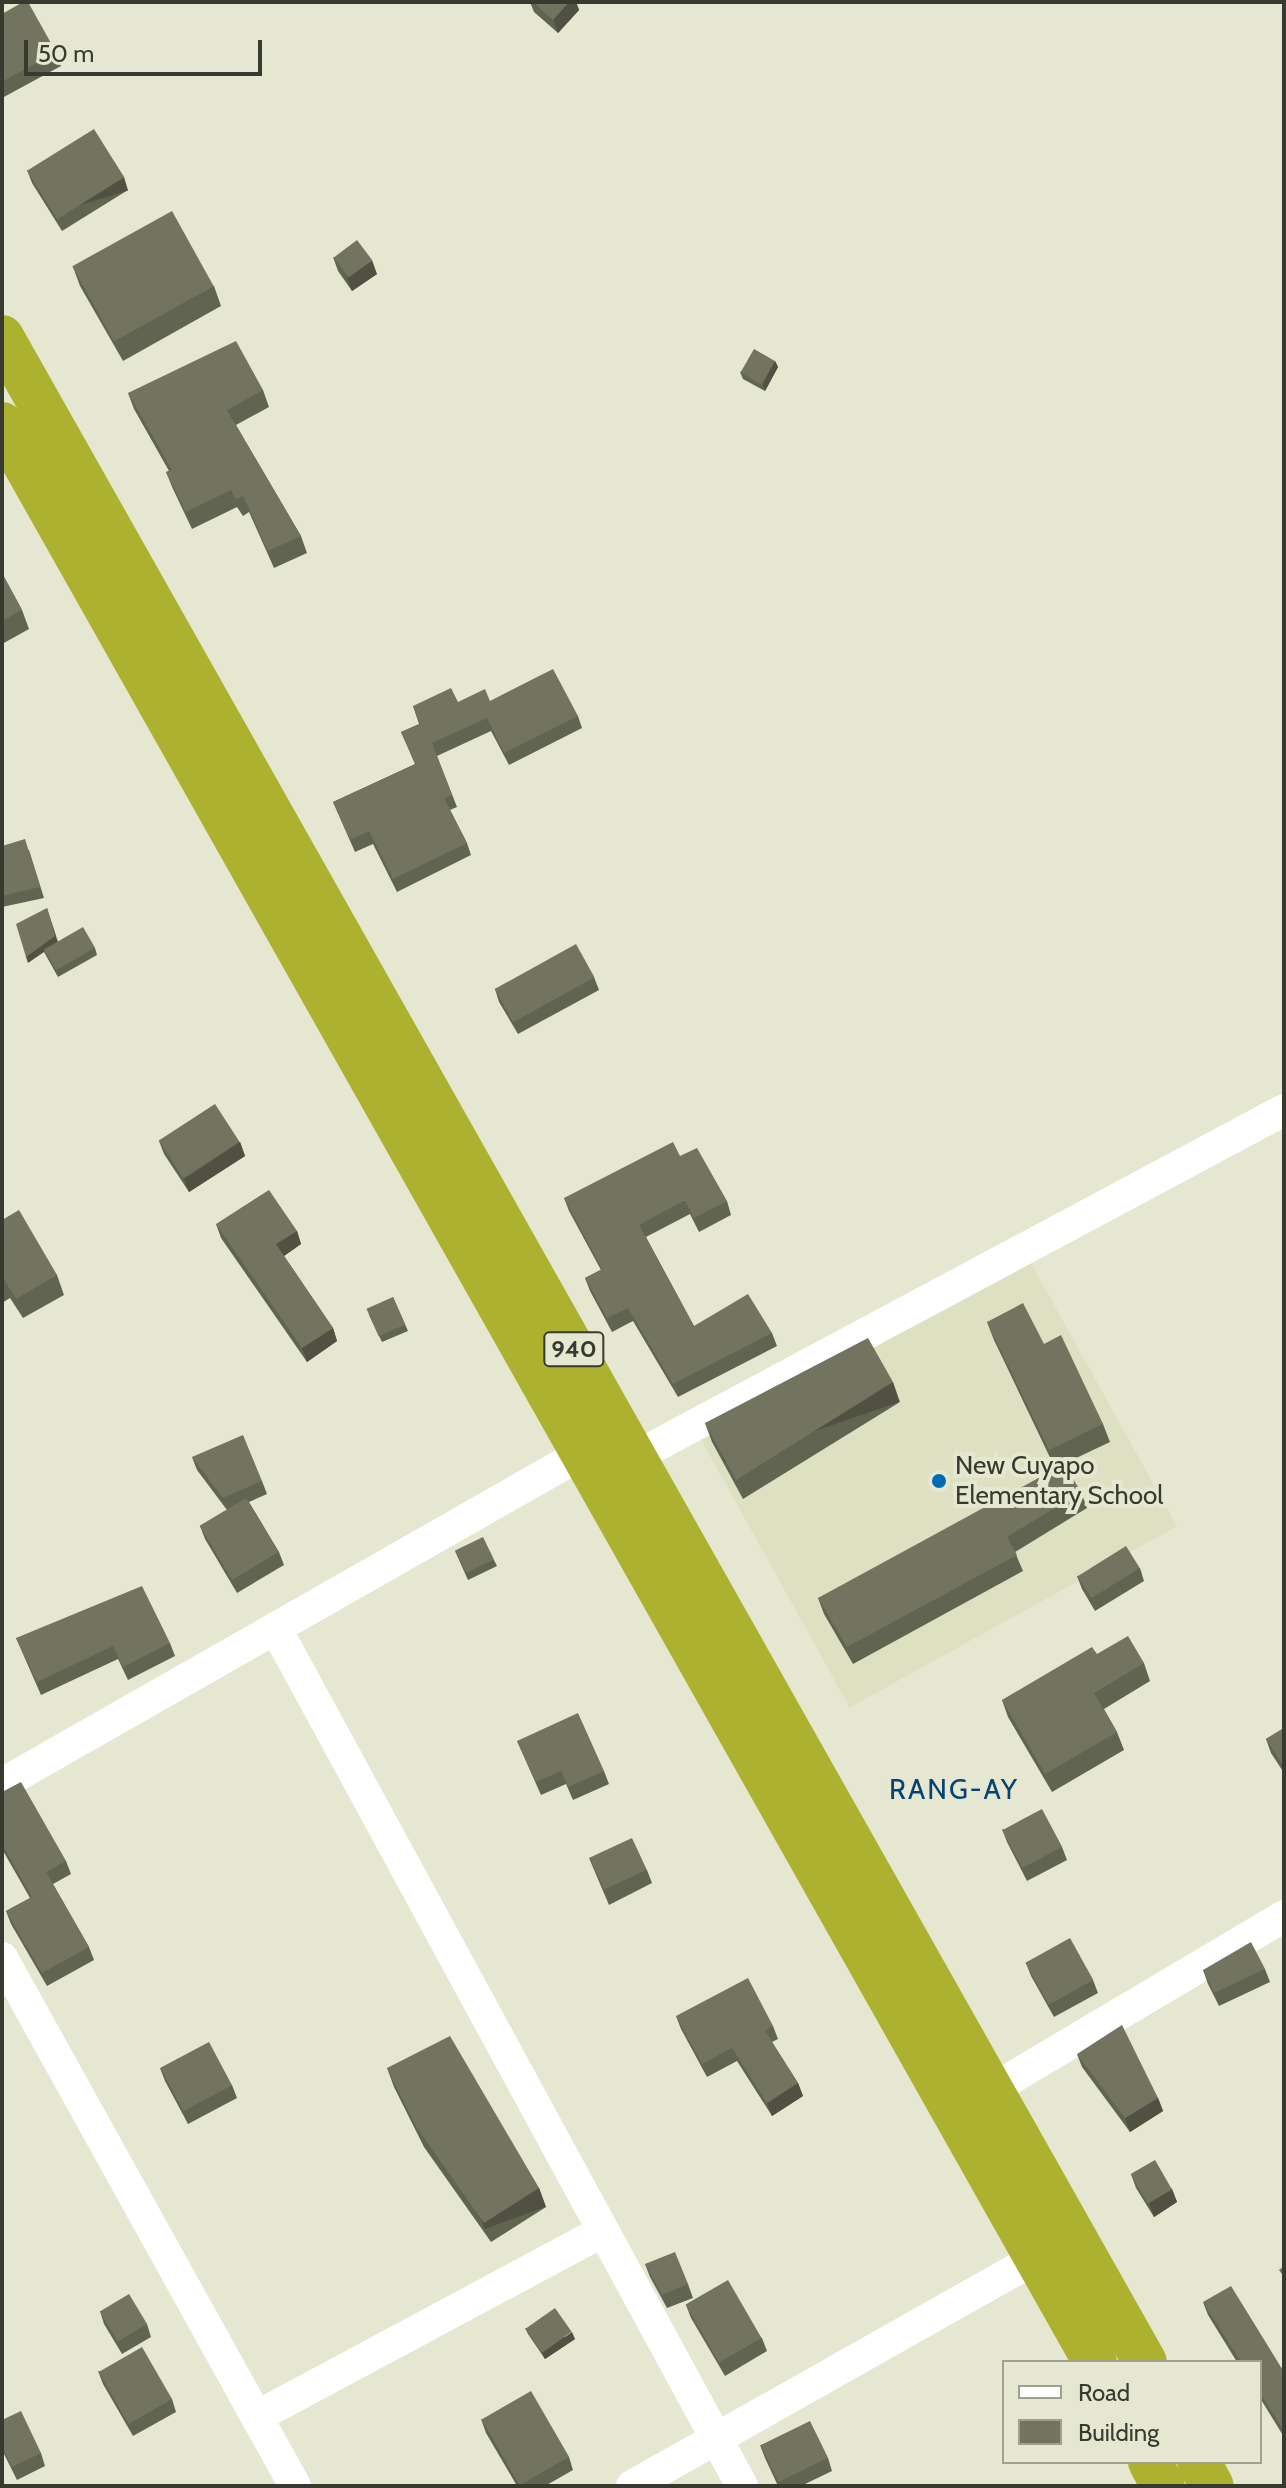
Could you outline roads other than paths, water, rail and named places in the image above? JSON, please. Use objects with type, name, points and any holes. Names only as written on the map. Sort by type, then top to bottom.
[{"type":"highway","name":"940","points":[[2,337],[1144,2360]]},
{"type":"highway","name":"940","points":[[2,424],[1094,2360]]},
{"type":"highway","points":[[1151,2464],[1163,2486]]},
{"type":"highway","points":[[1200,2464],[1212,2486]]},
{"type":"street","points":[[635,1457],[1284,1110]]},
{"type":"street","points":[[2,1784],[583,1453]]},
{"type":"street","points":[[276,1629],[742,2486]]},
{"type":"street","points":[[993,2089],[1284,1916]]},
{"type":"street","points":[[2,1958],[260,2415],[295,2486]]},
{"type":"street","points":[[260,2415],[602,2232]]},
{"type":"street","points":[[632,2486],[1038,2257]]},
{"type":"place","name":"New Cuyapo Elementary School","points":[[939,1481]]},
{"type":"district","name":"RANG-AY","points":[[954,1789]]}]
